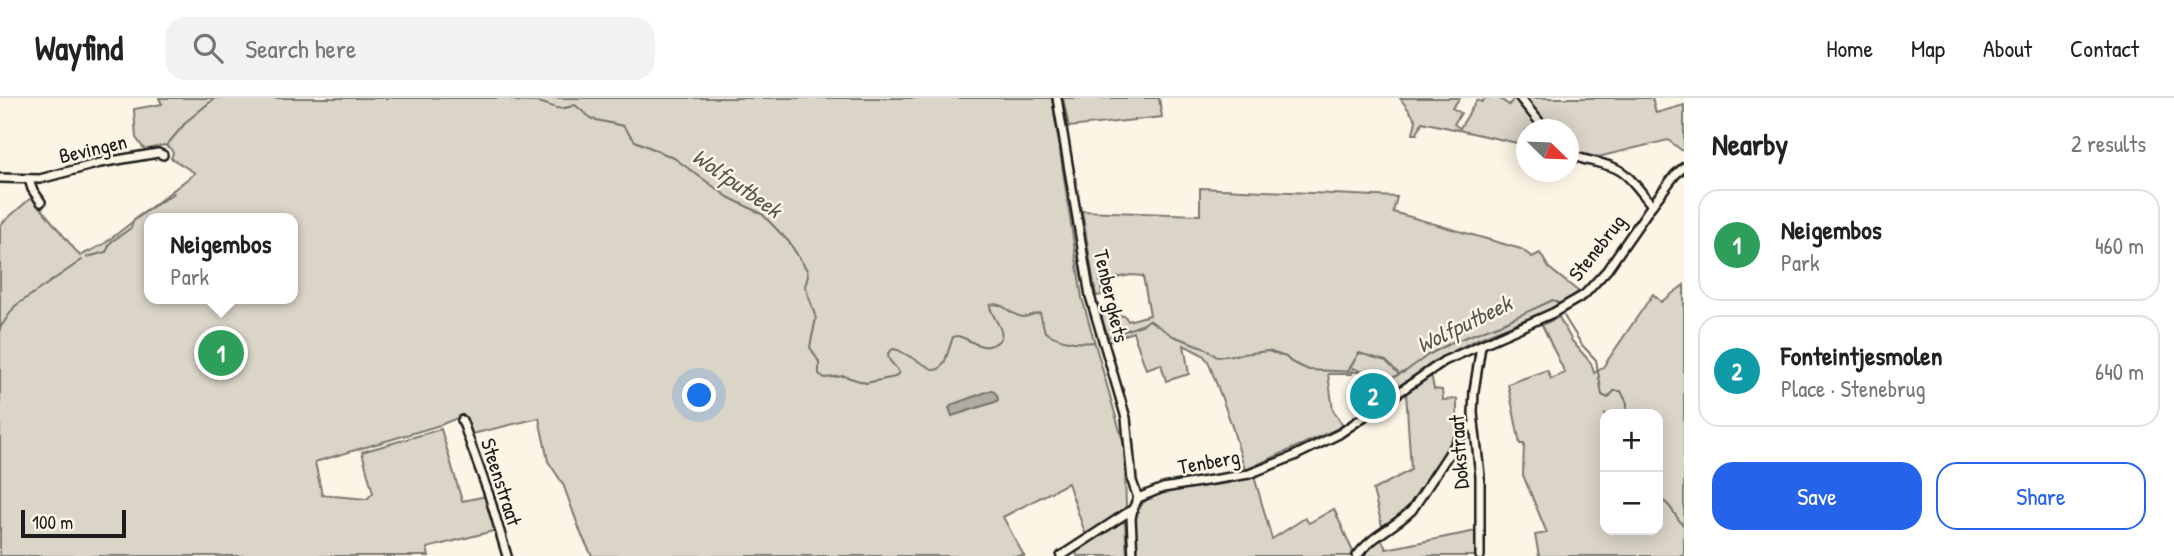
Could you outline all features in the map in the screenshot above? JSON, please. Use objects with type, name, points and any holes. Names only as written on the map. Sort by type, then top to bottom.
[{"type":"street","name":"Tenbergkets","points":[[1057,98],[1090,296],[1126,418],[1132,481],[1139,498]]},
{"type":"street","points":[[1520,98],[1537,119]]},
{"type":"street","name":"Bevingen","points":[[0,178],[40,179],[100,163],[158,153],[163,155]]},
{"type":"street","points":[[1579,157],[1624,173],[1652,205]]},
{"type":"street","name":"Stenebrug","points":[[1339,434],[1444,361],[1553,313],[1584,296],[1607,270],[1652,205],[1684,167]]},
{"type":"street","points":[[29,179],[41,202]]},
{"type":"street","name":"Dokstraat","points":[[1480,556],[1480,476],[1474,425],[1474,391],[1481,346]]},
{"type":"street","name":"Steenstraat","points":[[462,420],[507,556]]},
{"type":"street","points":[[1357,556],[1362,549],[1412,510],[1460,436],[1474,425]]},
{"type":"street","name":"Tenberg","points":[[1139,498],[1163,488],[1249,474],[1339,434]]},
{"type":"street","points":[[1061,556],[1133,509],[1139,498]]},
{"type":"street","points":[[1133,509],[1133,556]]},
{"type":"shaded area","points":[[159,98],[1052,98],[1082,298],[1124,445],[1126,506],[1121,513],[1086,536],[1068,483],[1003,517],[1024,556],[592,556],[563,484],[548,461],[539,418],[472,434],[465,419],[457,418],[315,462],[322,495],[367,499],[373,493],[362,452],[441,429],[462,501],[487,496],[497,530],[427,548],[429,556],[0,556],[0,225],[32,197],[80,256],[104,244],[195,173],[171,158],[173,153],[164,145],[145,150],[136,138],[134,109],[162,104]]},
{"type":"shaded area","points":[[1063,98],[1159,98],[1162,117],[1069,127]]},
{"type":"shaded area","points":[[1400,98],[1460,98],[1452,108],[1461,113],[1454,124],[1460,128],[1477,100],[1482,102],[1485,98],[1499,98],[1509,105],[1517,98],[1534,119],[1516,119],[1516,143],[1422,122],[1417,134],[1413,134],[1416,120]]},
{"type":"shaded area","points":[[1525,98],[1652,98],[1656,113],[1684,105],[1684,152],[1668,140],[1594,158],[1579,154],[1579,119],[1543,119]]},
{"type":"shaded area","points":[[1200,188],[1397,197],[1393,212],[1521,249],[1532,257],[1540,253],[1549,268],[1579,292],[1540,313],[1461,347],[1394,391],[1390,382],[1353,368],[1352,374],[1328,374],[1333,410],[1343,426],[1245,470],[1231,423],[1208,361],[1203,355],[1184,345],[1189,374],[1166,381],[1161,364],[1146,369],[1133,332],[1108,342],[1101,313],[1110,310],[1116,315],[1125,316],[1128,321],[1150,315],[1143,276],[1131,275],[1100,281],[1102,295],[1096,296],[1082,211],[1200,215]]},
{"type":"shaded area","points":[[1684,285],[1684,556],[1539,556],[1535,535],[1547,533],[1523,475],[1524,444],[1520,444],[1508,384],[1547,370],[1551,379],[1565,373],[1542,325],[1559,317],[1572,341],[1591,363],[1594,373],[1603,367],[1653,294],[1661,302]]},
{"type":"shaded area","points":[[1431,374],[1434,389],[1442,390],[1443,400],[1457,399],[1457,423],[1463,423],[1412,502],[1399,516],[1382,526],[1373,490],[1411,470],[1406,392]]},
{"type":"shaded area","points":[[992,390],[997,395],[998,400],[995,402],[952,416],[949,408],[953,404]]},
{"type":"shaded area","points":[[1254,476],[1272,539],[1305,518],[1309,523],[1334,509],[1353,552],[1351,556],[1137,556],[1136,518],[1146,500],[1169,491],[1223,484]]},
{"type":"shaded area","points":[[1122,522],[1125,523],[1127,556],[1077,556],[1076,550]]},
{"type":"shaded area","points":[[1476,531],[1477,556],[1362,556],[1381,538],[1386,549]]},
{"type":"waterway","points":[[166,146],[187,121],[215,98]]},
{"type":"waterway","name":"Wolfputbeek","points":[[509,98],[558,108],[575,105],[592,119],[623,126],[635,141],[674,158],[728,197],[762,214],[789,242],[807,270],[805,286],[816,318],[810,347],[819,362],[819,374],[825,378],[844,376],[866,383],[895,377],[899,373],[889,360],[888,353],[893,349],[934,370],[939,369],[945,361],[953,337],[984,346],[999,340],[1001,331],[990,305],[995,304],[1023,317],[1040,313],[1045,332],[1057,338],[1094,342]]},
{"type":"waterway","points":[[87,257],[106,252],[111,242],[131,228],[134,219],[174,193]]},
{"type":"waterway","points":[[0,328],[15,306],[82,260]]},
{"type":"waterway","name":"Wolfputbeek","points":[[1108,337],[1149,320],[1173,336],[1203,347],[1217,357],[1268,351],[1286,357],[1309,370],[1359,372],[1381,381],[1406,371],[1453,342],[1553,300],[1558,303]]},
{"type":"waterway","name":"Wolfputbeek","points":[[1564,316],[1582,345],[1596,360],[1602,395],[1608,398],[1614,391],[1621,391],[1627,409]]},
{"type":"waterway","points":[[1348,371],[1359,353],[1386,361],[1399,374]]},
{"type":"waterway","name":"Wolfputbeek","points":[[1663,501],[1684,526]]},
{"type":"place","name":"Neigembos","points":[[221,353]]},
{"type":"place","name":"Fonteintjesmolen","points":[[1373,396]]}]
